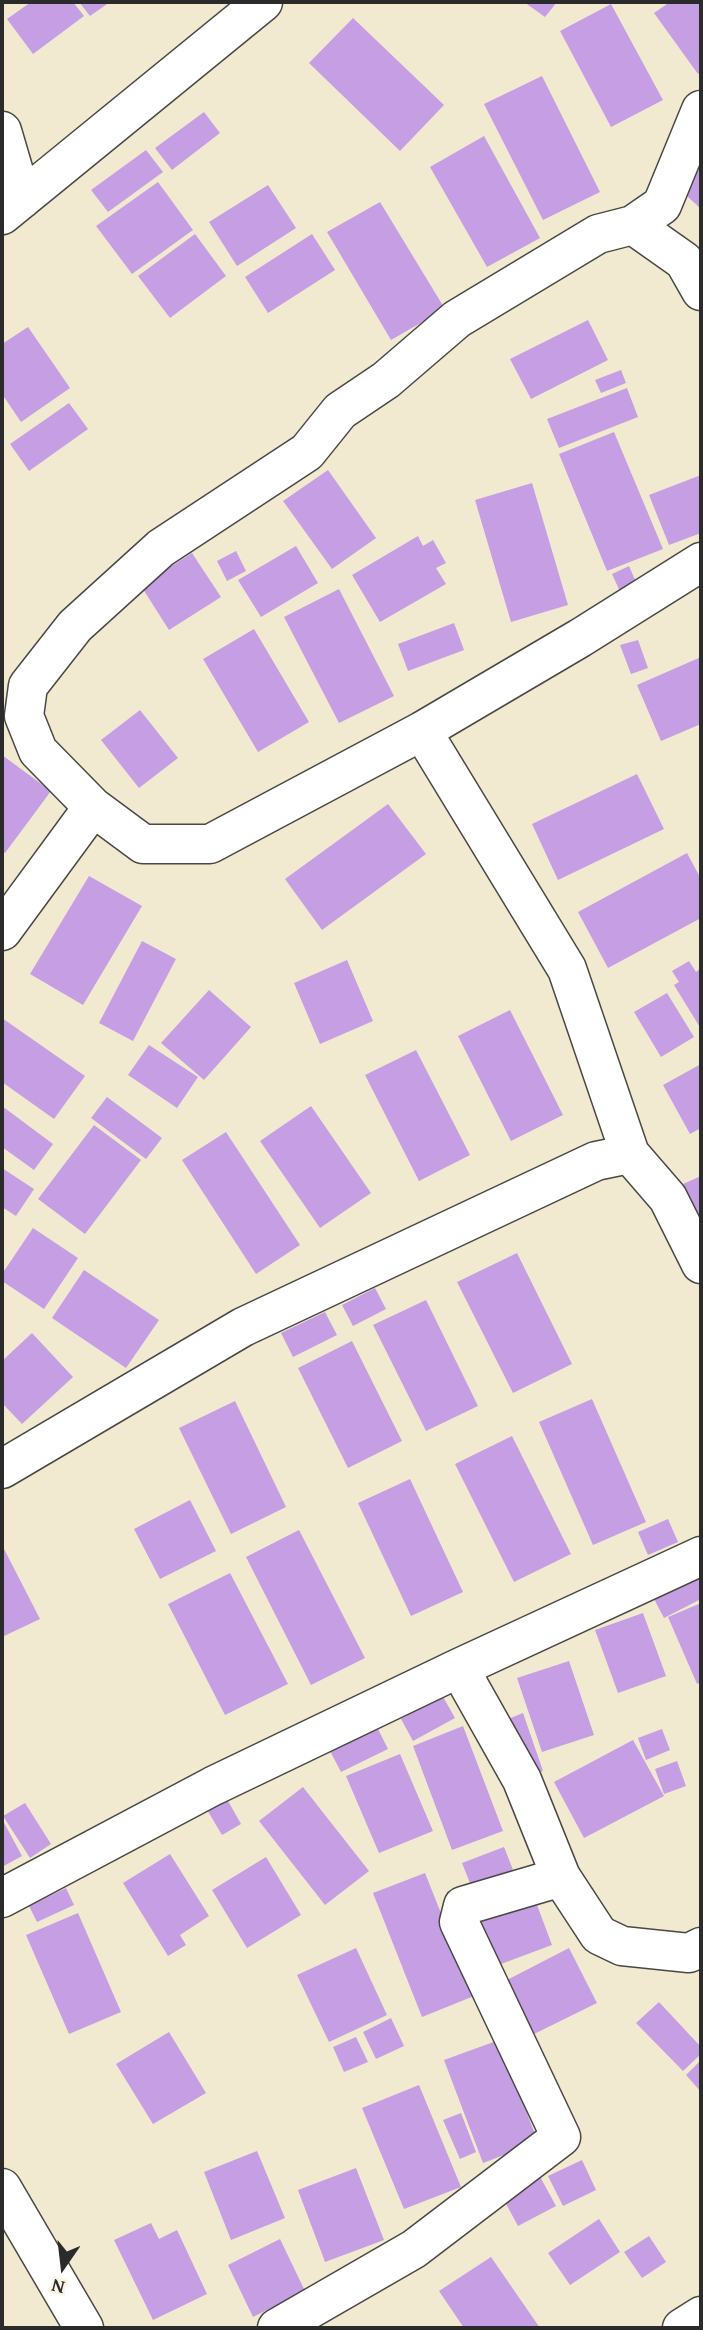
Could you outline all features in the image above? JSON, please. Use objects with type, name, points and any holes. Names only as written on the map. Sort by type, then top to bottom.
[{"type":"street","points":[[12,207],[263,2]]},
{"type":"street","points":[[701,110],[662,205],[633,225],[598,234],[457,320],[386,380],[340,411],[307,452],[161,548],[75,626],[28,685],[24,716],[38,751],[93,807],[143,845],[210,844],[422,731],[580,639],[701,562]]},
{"type":"street","points":[[2,131],[12,207]]},
{"type":"street","points":[[633,225],[684,261],[701,291]]},
{"type":"street","points":[[422,731],[567,969],[630,1154],[668,1198],[701,1264]]},
{"type":"street","points":[[2,931],[93,807]]},
{"type":"street","points":[[2,1469],[243,1328],[596,1161],[630,1154]]},
{"type":"street","points":[[2,1898],[213,1786],[701,1556]]},
{"type":"street","points":[[459,1668],[522,1780],[561,1877],[599,1935],[622,1946],[689,1953],[701,1947]]},
{"type":"street","points":[[277,2328],[414,2249],[561,2137],[459,1922],[463,1906],[561,1877]]},
{"type":"street","points":[[2,2188],[84,2328]]},
{"type":"street","points":[[682,2328],[701,2316]]},
{"type":"building","points":[[31,2],[73,2],[84,16],[33,54],[7,19]]},
{"type":"building","points":[[79,2],[110,2],[90,16]]},
{"type":"building","points":[[524,2],[557,2],[545,17]]},
{"type":"building","points":[[670,2],[701,2],[701,71],[698,74],[654,13]]},
{"type":"building","points":[[611,4],[663,100],[611,127],[560,31]]},
{"type":"building","points":[[353,18],[444,105],[400,151],[309,63]]},
{"type":"building","points":[[542,76],[600,192],[543,220],[484,104]]},
{"type":"building","points":[[204,112],[220,133],[172,170],[155,148]]},
{"type":"building","points":[[484,136],[540,238],[487,267],[430,167]]},
{"type":"building","points":[[146,150],[163,172],[108,212],[91,190]]},
{"type":"building","points":[[701,157],[701,209],[675,185]]},
{"type":"building","points":[[158,182],[193,230],[132,274],[96,226]]},
{"type":"building","points":[[268,185],[296,228],[237,266],[209,222]]},
{"type":"building","points":[[380,202],[445,309],[391,340],[327,232]]},
{"type":"building","points":[[195,234],[226,276],[170,318],[138,276]]},
{"type":"building","points":[[312,234],[335,270],[268,313],[245,277]]},
{"type":"building","points":[[588,320],[608,360],[531,399],[510,359]]},
{"type":"building","points":[[28,327],[70,388],[21,422],[2,394],[2,344]]},
{"type":"building","points":[[621,370],[626,383],[601,393],[595,380]]},
{"type":"building","points":[[627,388],[638,417],[559,448],[547,419]]},
{"type":"building","points":[[69,403],[88,429],[29,471],[10,444]]},
{"type":"building","points":[[614,432],[663,549],[607,571],[559,454]]},
{"type":"building","points":[[328,470],[376,538],[332,569],[283,501]]},
{"type":"building","points":[[701,475],[701,533],[669,545],[649,495]]},
{"type":"building","points":[[532,483],[568,605],[511,622],[475,500]]},
{"type":"building","points":[[418,536],[423,546],[433,540],[446,563],[436,568],[446,584],[380,622],[352,575]]},
{"type":"building","points":[[296,546],[318,583],[261,617],[238,580]]},
{"type":"building","points":[[236,551],[246,571],[227,581],[217,561]]},
{"type":"building","points":[[192,553],[221,597],[169,630],[141,586]]},
{"type":"building","points":[[629,566],[639,589],[622,596],[612,574]]},
{"type":"building","points":[[339,589],[394,696],[339,723],[284,617]]},
{"type":"building","points":[[454,623],[464,650],[408,671],[398,644]]},
{"type":"building","points":[[254,629],[309,722],[258,752],[203,659]]},
{"type":"building","points":[[638,640],[648,668],[631,674],[620,645]]},
{"type":"building","points":[[701,657],[701,724],[661,741],[637,685]]},
{"type":"building","points":[[140,710],[178,758],[139,788],[101,740]]},
{"type":"building","points":[[2,755],[51,791],[5,853],[2,851]]},
{"type":"building","points":[[637,774],[664,829],[558,880],[532,824]]},
{"type":"building","points":[[388,804],[426,854],[322,930],[285,879]]},
{"type":"building","points":[[687,853],[701,879],[701,918],[608,968],[578,912]]},
{"type":"building","points":[[89,876],[142,906],[83,1005],[30,974]]},
{"type":"building","points":[[142,941],[176,959],[133,1041],[99,1023]]},
{"type":"building","points":[[347,960],[373,1021],[320,1044],[294,983]]},
{"type":"building","points":[[689,961],[696,972],[701,968],[701,1029],[674,985],[679,982],[672,971]]},
{"type":"building","points":[[209,990],[251,1027],[204,1080],[161,1043]]},
{"type":"building","points":[[667,993],[694,1037],[661,1057],[634,1012]]},
{"type":"building","points":[[510,1010],[563,1115],[511,1141],[458,1036]]},
{"type":"building","points":[[2,1018],[85,1076],[54,1119],[2,1082]]},
{"type":"building","points":[[149,1045],[198,1077],[177,1108],[128,1075]]},
{"type":"building","points":[[416,1050],[470,1155],[419,1181],[365,1075]]},
{"type":"building","points":[[701,1064],[701,1128],[690,1134],[663,1085]]},
{"type":"building","points":[[107,1097],[162,1138],[146,1159],[91,1118]]},
{"type":"building","points":[[2,1106],[53,1144],[34,1170],[2,1147]]},
{"type":"building","points":[[311,1106],[371,1193],[320,1228],[260,1141]]},
{"type":"building","points":[[94,1125],[141,1160],[85,1234],[38,1199]]},
{"type":"building","points":[[226,1132],[300,1245],[256,1274],[182,1160]]},
{"type":"building","points":[[2,1168],[34,1189],[16,1216],[2,1207]]},
{"type":"building","points":[[701,1176],[701,1221],[683,1184]]},
{"type":"building","points":[[33,1228],[78,1258],[44,1309],[2,1281],[2,1274]]},
{"type":"building","points":[[517,1253],[572,1364],[513,1393],[457,1282]]},
{"type":"building","points":[[84,1270],[159,1320],[126,1368],[52,1318]]},
{"type":"building","points":[[375,1288],[386,1309],[353,1326],[342,1305]]},
{"type":"building","points":[[426,1300],[478,1406],[426,1431],[373,1325]]},
{"type":"building","points":[[325,1312],[337,1335],[293,1357],[281,1333]]},
{"type":"building","points":[[32,1333],[73,1377],[22,1424],[2,1403],[2,1361]]},
{"type":"building","points":[[352,1341],[402,1441],[348,1468],[298,1368]]},
{"type":"building","points":[[592,1399],[646,1522],[593,1545],[539,1422]]},
{"type":"building","points":[[235,1401],[286,1507],[231,1534],[179,1428]]},
{"type":"building","points":[[512,1436],[571,1554],[514,1582],[455,1464]]},
{"type":"building","points":[[410,1479],[463,1592],[411,1616],[358,1503]]},
{"type":"building","points":[[190,1500],[216,1551],[160,1579],[134,1529]]},
{"type":"building","points":[[668,1519],[678,1542],[648,1555],[638,1532]]},
{"type":"building","points":[[299,1530],[365,1658],[311,1685],[246,1557]]},
{"type":"building","points":[[2,1545],[40,1619],[2,1637]]},
{"type":"building","points":[[701,1569],[701,1599],[664,1618],[652,1595]]},
{"type":"building","points":[[230,1573],[288,1684],[225,1715],[168,1604]]},
{"type":"building","points":[[701,1603],[701,1682],[697,1684],[668,1617]]},
{"type":"building","points":[[643,1613],[666,1676],[618,1693],[595,1630]]},
{"type":"building","points":[[569,1661],[594,1735],[542,1752],[517,1678]]},
{"type":"building","points":[[442,1695],[455,1718],[413,1741],[401,1719]]},
{"type":"building","points":[[523,1713],[543,1771],[527,1776],[508,1719]]},
{"type":"building","points":[[376,1725],[388,1749],[341,1772],[329,1749]]},
{"type":"building","points":[[463,1726],[503,1831],[452,1850],[413,1746]]},
{"type":"building","points":[[662,1729],[670,1750],[646,1760],[638,1738]]},
{"type":"building","points":[[633,1740],[664,1796],[584,1838],[554,1782]]},
{"type":"building","points":[[400,1754],[433,1831],[379,1853],[346,1776]]},
{"type":"building","points":[[677,1761],[686,1786],[664,1794],[655,1769]]},
{"type":"building","points":[[303,1787],[369,1871],[325,1905],[259,1821]]},
{"type":"building","points":[[223,1792],[241,1824],[222,1835],[203,1803]]},
{"type":"building","points":[[25,1803],[51,1844],[30,1858],[3,1816]]},
{"type":"building","points":[[2,1819],[22,1856],[2,1867]]},
{"type":"building","points":[[504,1847],[519,1885],[477,1901],[462,1863]]},
{"type":"building","points":[[170,1854],[209,1916],[180,1935],[186,1945],[168,1956],[123,1883]]},
{"type":"building","points":[[266,1857],[301,1915],[247,1948],[212,1890]]},
{"type":"building","points":[[425,1873],[474,1996],[422,2017],[373,1893]]},
{"type":"building","points":[[66,1888],[74,1905],[37,1922],[29,1906]]},
{"type":"building","points":[[534,1897],[552,1945],[493,1967],[475,1918]]},
{"type":"building","points":[[78,1913],[121,2012],[69,2034],[26,1935]]},
{"type":"building","points":[[356,1948],[387,2015],[329,2042],[297,1975]]},
{"type":"building","points":[[569,1948],[597,2003],[534,2034],[507,1980]]},
{"type":"building","points":[[659,2002],[701,2047],[701,2054],[683,2071],[636,2023]]},
{"type":"building","points":[[391,2018],[404,2046],[376,2059],[363,2032]]},
{"type":"building","points":[[169,2032],[206,2093],[153,2124],[116,2064]]},
{"type":"building","points":[[356,2037],[368,2062],[344,2072],[333,2047]]},
{"type":"building","points":[[499,2040],[538,2142],[483,2163],[444,2060]]},
{"type":"building","points":[[701,2060],[701,2092],[686,2075]]},
{"type":"building","points":[[419,2085],[461,2187],[404,2209],[362,2108]]},
{"type":"building","points":[[461,2113],[476,2152],[460,2159],[443,2120]]},
{"type":"building","points":[[257,2151],[285,2218],[231,2240],[204,2172]]},
{"type":"building","points":[[582,2160],[596,2190],[563,2206],[548,2176]]},
{"type":"building","points":[[356,2168],[384,2240],[325,2262],[298,2190]]},
{"type":"building","points":[[537,2171],[556,2206],[518,2226],[499,2191]]},
{"type":"building","points":[[599,2219],[620,2252],[570,2285],[548,2253]]},
{"type":"building","points":[[151,2223],[159,2239],[177,2230],[207,2294],[153,2320],[114,2240]]},
{"type":"building","points":[[649,2236],[666,2262],[642,2278],[624,2252]]},
{"type":"building","points":[[280,2239],[305,2291],[253,2317],[228,2265]]},
{"type":"building","points":[[491,2257],[540,2328],[464,2328],[439,2291]]}]
